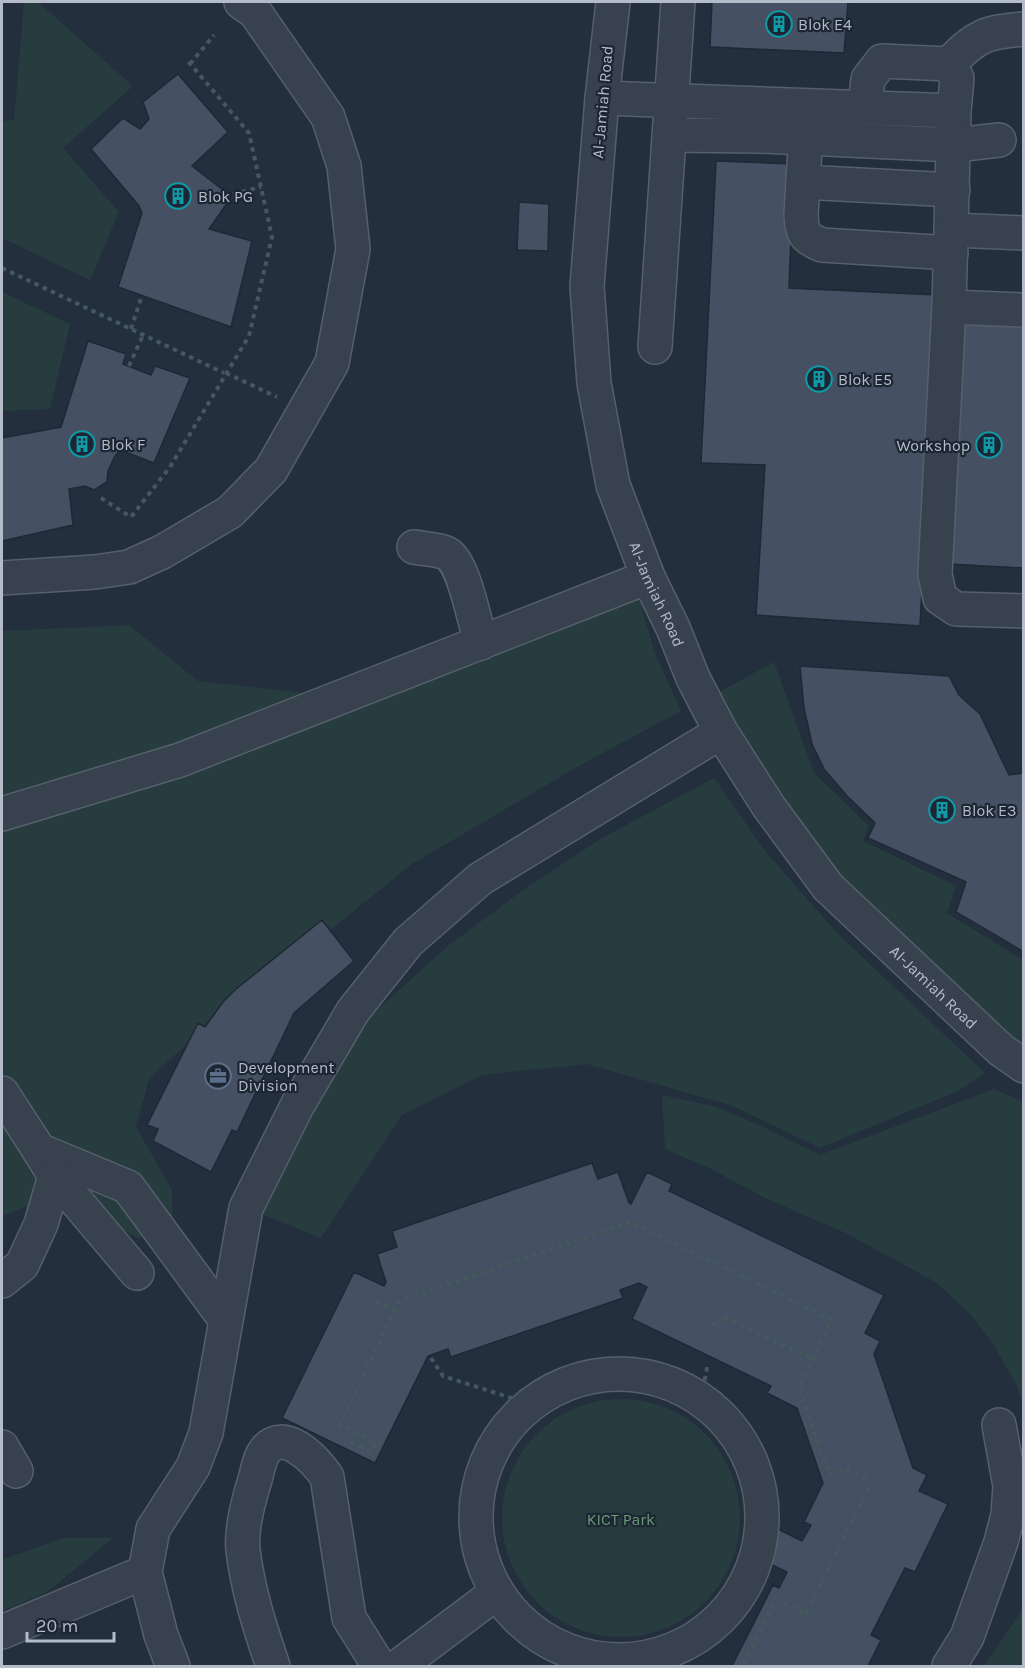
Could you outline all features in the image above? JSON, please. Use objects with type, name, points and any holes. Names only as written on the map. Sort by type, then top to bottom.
[{"type":"street","points":[[2,578],[95,572],[129,567],[162,552],[230,512],[271,470],[332,363],[353,249],[344,166],[328,117],[255,12],[241,2]]},
{"type":"street","name":"Al-Jamiah Road","points":[[613,2],[602,98],[587,286],[594,383],[613,485],[648,577],[673,628],[693,678],[721,732],[769,807],[828,887],[1001,1050],[1023,1066]]},
{"type":"street","points":[[656,347],[678,2]]},
{"type":"street","points":[[865,108],[868,79],[882,61],[949,64],[967,45],[990,32],[1023,29]]},
{"type":"street","points":[[949,64],[957,78],[954,111],[955,146],[949,307],[935,574],[940,598],[956,609],[1023,610]]},
{"type":"street","points":[[602,98],[954,111]]},
{"type":"street","points":[[760,136],[764,103]]},
{"type":"street","points":[[807,105],[802,231],[810,240],[822,245],[951,242],[1023,233]]},
{"type":"street","points":[[669,135],[760,136],[955,146],[999,140]]},
{"type":"street","points":[[803,182],[953,190]]},
{"type":"street","points":[[949,307],[1023,310]]},
{"type":"street","points":[[414,547],[448,554],[455,561],[463,580],[481,644]]},
{"type":"street","points":[[2,814],[180,760],[648,577]]},
{"type":"street","points":[[173,1666],[161,1635],[145,1572],[153,1528],[193,1467],[206,1433],[246,1208],[297,1106],[353,1011],[408,942],[480,879],[721,732]]},
{"type":"street","points":[[2,1093],[47,1163],[137,1273]]},
{"type":"street","points":[[47,1163],[128,1187],[225,1319]]},
{"type":"street","points":[[2,1281],[22,1265],[40,1224],[47,1163]]},
{"type":"street","points":[[633,1372],[669,1380],[701,1398],[736,1432],[758,1477],[763,1526],[752,1574],[725,1615],[681,1656],[602,1661],[560,1649],[524,1626],[496,1593],[480,1554],[475,1513],[483,1471],[501,1434],[530,1404],[561,1384],[596,1374],[633,1372]]},
{"type":"street","points":[[949,1666],[967,1637],[1002,1542],[1008,1515],[1010,1486],[999,1425]]},
{"type":"street","points":[[273,1666],[254,1610],[243,1547],[249,1500],[264,1452],[273,1444],[287,1442],[318,1464],[327,1477],[349,1618],[379,1666]]},
{"type":"street","points":[[2,1632],[145,1572]]},
{"type":"street","points":[[399,1666],[496,1593]]},
{"type":"path","points":[[101,498],[131,517],[170,468],[249,336],[272,237],[249,133],[189,62],[214,34]]},
{"type":"path","points":[[233,194],[261,187]]},
{"type":"path","points":[[2,268],[286,400]]},
{"type":"path","points":[[131,329],[141,298]]},
{"type":"path","points":[[129,366],[143,335]]},
{"type":"path","points":[[351,1442],[371,1452],[375,1443],[340,1425],[399,1301],[631,1222],[832,1320],[799,1387],[828,1474],[846,1468],[872,1481],[806,1614],[776,1599],[743,1666]]},
{"type":"path","points":[[375,1302],[390,1307]]},
{"type":"path","points":[[712,1323],[718,1325],[723,1316],[813,1359]]},
{"type":"path","points":[[431,1358],[443,1376],[530,1404]]},
{"type":"path","points":[[701,1398],[708,1363]]},
{"type":"green space","points":[[24,2],[38,2],[133,86],[63,148],[119,212],[90,280],[2,238],[2,121],[14,120]]},
{"type":"green space","points":[[2,292],[70,324],[50,409],[2,411]]},
{"type":"green space","points":[[636,589],[655,653],[681,711],[584,763],[412,864],[272,977],[205,1027],[149,1079],[136,1127],[172,1190],[173,1235],[137,1238],[57,1194],[2,1216],[2,631],[129,625],[198,681],[315,694]]},
{"type":"green space","points":[[774,662],[814,773],[869,826],[863,841],[956,886],[947,913],[1023,960],[1023,1062],[833,887],[701,702]]},
{"type":"green space","points":[[714,778],[766,852],[838,934],[985,1073],[958,1091],[820,1148],[733,1106],[587,1064],[482,1075],[402,1115],[321,1238],[255,1211],[366,1020],[449,945],[526,888],[602,838]]},
{"type":"green space","points":[[994,1089],[1023,1102],[1023,1404],[1017,1386],[992,1342],[969,1313],[937,1283],[848,1234],[767,1199],[711,1169],[665,1149],[662,1095],[717,1107],[820,1155]]},
{"type":"green space","name":"KICT Park","points":[[609,1399],[633,1399],[656,1404],[677,1413],[697,1426],[713,1442],[726,1462],[735,1483],[740,1518],[738,1541],[731,1564],[713,1594],[697,1610],[677,1623],[656,1632],[633,1637],[609,1637],[586,1632],[565,1623],[545,1610],[529,1594],[516,1574],[507,1553],[502,1530],[502,1506],[507,1483],[516,1462],[529,1442],[545,1426],[565,1413],[586,1404]]},
{"type":"green space","points":[[63,1538],[113,1538],[47,1592],[2,1611],[2,1560]]},
{"type":"green space","points":[[1023,1609],[1023,1666],[984,1666]]},
{"type":"building","name":"Blok E4","points":[[712,2],[848,2],[844,53],[710,47]]},
{"type":"building","name":"Blok PG","points":[[178,74],[228,132],[192,166],[223,190],[228,202],[209,229],[252,241],[231,327],[118,287],[142,213],[139,206],[91,149],[123,118],[140,129],[149,119],[143,102]]},
{"type":"building","name":"Blok E5","points":[[716,161],[794,164],[789,288],[937,295],[920,626],[756,615],[765,465],[701,463]]},
{"type":"building","points":[[519,202],[549,204],[548,251],[517,250]]},
{"type":"building","name":"Workshop","points":[[961,323],[1024,326],[1024,568],[948,564]]},
{"type":"building","name":"Blok F","points":[[88,341],[126,354],[123,364],[151,375],[155,366],[190,378],[154,463],[120,450],[108,471],[107,482],[94,490],[85,486],[69,489],[73,525],[2,541],[2,438],[61,427]]},
{"type":"building","name":"Blok E3","points":[[800,666],[949,676],[959,695],[980,714],[1009,775],[1024,773],[1024,952],[956,912],[966,882],[868,838],[875,823],[847,796],[824,769],[812,744],[804,708]]},
{"type":"building","name":"Development Division","points":[[322,920],[354,961],[294,1013],[237,1132],[232,1130],[211,1172],[153,1141],[158,1129],[147,1125],[198,1023],[205,1027],[223,1002],[236,989]]},
{"type":"building","points":[[592,1163],[598,1179],[618,1172],[631,1204],[647,1172],[672,1184],[669,1191],[884,1295],[865,1333],[880,1341],[874,1354],[913,1468],[927,1475],[919,1491],[948,1504],[915,1572],[905,1568],[871,1635],[881,1640],[868,1666],[732,1666],[773,1585],[779,1588],[787,1572],[754,1556],[770,1525],[802,1541],[811,1525],[804,1522],[823,1483],[797,1408],[767,1393],[771,1386],[632,1319],[647,1287],[639,1283],[620,1290],[623,1298],[451,1357],[448,1349],[428,1356],[375,1463],[282,1418],[354,1272],[384,1286],[386,1282],[377,1254],[397,1247],[392,1231]]},
{"type":"place","name":"Blok E4","points":[[779,24]]},
{"type":"place","name":"Blok PG","points":[[178,196]]},
{"type":"place","name":"Blok E5","points":[[819,379]]},
{"type":"place","name":"Blok F","points":[[82,444]]},
{"type":"place","name":"Workshop","points":[[989,445]]},
{"type":"place","name":"Blok E3","points":[[942,810]]},
{"type":"place","name":"Development Division","points":[[218,1076]]}]
